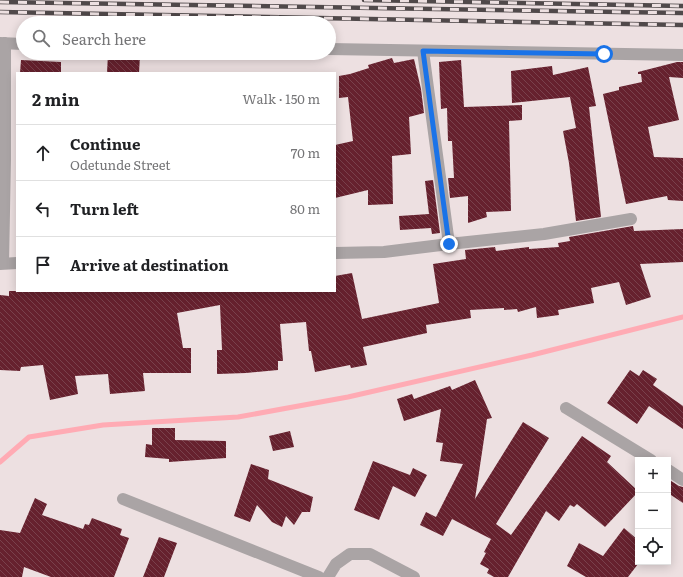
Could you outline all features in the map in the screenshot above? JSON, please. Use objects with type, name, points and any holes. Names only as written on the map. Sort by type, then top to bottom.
[{"type":"street","points":[[16,44],[2,43],[5,159],[2,264],[16,263]]},
{"type":"street","points":[[336,49],[683,55]]},
{"type":"street","points":[[423,51],[449,244]]},
{"type":"street","points":[[336,253],[384,252],[544,234],[631,219]]},
{"type":"street","points":[[566,408],[646,457]]},
{"type":"street","points":[[671,472],[683,480]]},
{"type":"street","points":[[123,499],[319,577]]},
{"type":"street","points":[[328,577],[336,564],[350,554],[370,554],[414,577]]},
{"type":"building","points":[[392,58],[394,63],[414,59],[421,89],[424,113],[409,117],[411,154],[392,156],[393,204],[368,205],[368,190],[336,198],[336,145],[353,141],[348,97],[339,98],[339,76],[369,68],[368,65]]},
{"type":"building","points":[[21,60],[61,62],[61,72],[20,72]]},
{"type":"building","points":[[108,60],[140,60],[139,72],[107,72]]},
{"type":"building","points":[[461,60],[464,107],[522,105],[522,120],[509,121],[511,211],[486,212],[487,217],[468,223],[468,196],[450,198],[448,178],[454,178],[452,141],[448,141],[447,108],[441,109],[439,62]]},
{"type":"building","points":[[677,62],[683,62],[683,78],[669,77],[679,120],[648,127],[654,157],[683,158],[683,201],[668,200],[667,196],[626,204],[603,94],[619,90],[619,87],[642,82],[641,74],[638,74],[638,72]]},
{"type":"building","points":[[552,66],[553,75],[588,67],[596,106],[589,107],[601,217],[576,221],[569,163],[563,131],[576,128],[570,97],[512,103],[511,71]]},
{"type":"building","points":[[433,180],[440,233],[432,234],[431,228],[400,230],[399,216],[429,214],[425,181]]},
{"type":"building","points":[[633,226],[634,231],[683,229],[683,262],[640,264],[651,297],[626,305],[619,282],[591,288],[594,303],[558,310],[559,315],[537,318],[536,307],[518,312],[517,309],[504,310],[504,308],[470,310],[471,318],[426,325],[427,333],[363,347],[367,365],[351,368],[350,365],[315,372],[311,351],[309,351],[306,322],[280,324],[283,361],[278,361],[278,370],[217,374],[217,350],[222,350],[220,305],[177,313],[183,348],[191,348],[191,373],[143,373],[145,391],[110,394],[108,374],[75,376],[78,394],[50,400],[43,365],[21,367],[20,371],[0,370],[0,295],[9,296],[9,291],[336,292],[336,276],[352,273],[362,319],[439,303],[433,264],[466,259],[465,250],[495,247],[496,251],[529,247],[529,249],[559,247],[558,243],[570,241],[569,237]]},
{"type":"building","points":[[630,370],[639,376],[643,370],[657,379],[653,385],[683,406],[683,429],[649,406],[637,424],[607,403]]},
{"type":"building","points":[[475,380],[492,418],[487,419],[475,499],[523,422],[549,438],[496,524],[511,535],[582,436],[611,456],[607,462],[635,488],[635,495],[605,527],[577,504],[574,507],[570,505],[559,521],[546,511],[508,577],[494,577],[487,573],[489,569],[480,564],[491,539],[452,519],[443,536],[420,525],[426,512],[436,517],[463,464],[440,461],[443,443],[436,442],[441,409],[404,421],[397,399],[412,394],[414,399],[450,386],[452,390]]},
{"type":"building","points":[[152,428],[175,428],[175,440],[226,441],[226,458],[169,462],[169,459],[145,457],[146,444],[152,445]]},
{"type":"building","points":[[290,431],[294,447],[273,451],[269,436]]},
{"type":"building","points":[[373,461],[410,475],[413,468],[427,475],[415,497],[393,486],[379,520],[354,510]]},
{"type":"building","points":[[251,464],[269,470],[268,479],[313,497],[310,512],[302,512],[294,525],[286,516],[282,527],[272,522],[257,505],[250,522],[234,516]]},
{"type":"building","points":[[671,481],[683,487],[683,503],[671,495]]},
{"type":"building","points":[[35,498],[47,504],[42,515],[83,529],[85,524],[89,525],[92,518],[122,529],[120,535],[129,538],[114,577],[51,577],[24,567],[22,577],[0,577],[0,530],[20,533]]},
{"type":"building","points":[[624,528],[635,537],[635,565],[637,565],[628,577],[586,577],[567,566],[579,543],[603,556]]},
{"type":"building","points":[[159,537],[177,543],[164,577],[143,577]]},
{"type":"waterway","points":[[0,462],[29,437],[103,425],[238,417],[348,397],[532,355],[683,317]]},
{"type":"railway","points":[[364,0],[683,6]]},
{"type":"railway","points":[[0,2],[683,13]]},
{"type":"railway","points":[[0,12],[210,16]]},
{"type":"railway","points":[[336,18],[683,25]]},
{"type":"route","points":[[449,244],[423,51],[604,54]]}]
